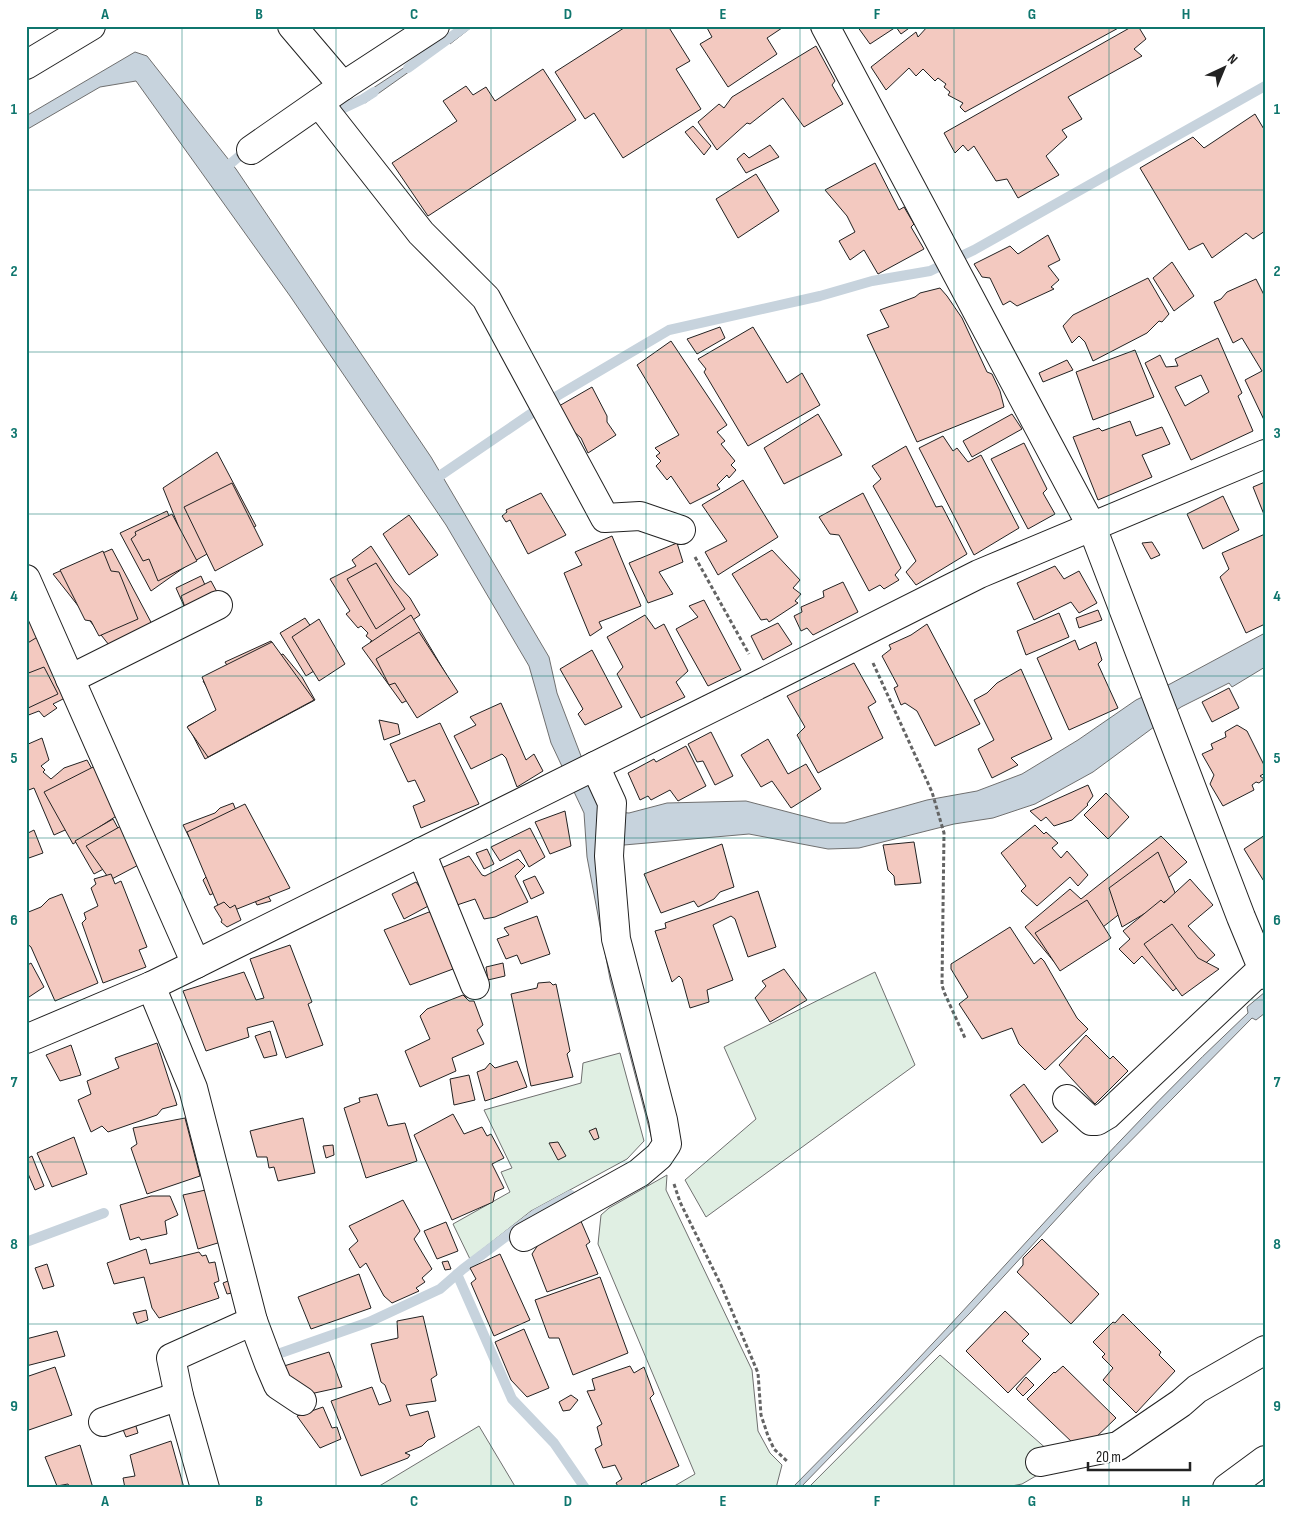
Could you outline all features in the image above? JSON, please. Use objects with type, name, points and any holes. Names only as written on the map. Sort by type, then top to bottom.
[{"type":"street","points":[[26,65],[91,26]]},
{"type":"street","points":[[292,26],[343,86]]},
{"type":"street","points":[[251,150],[343,86],[435,26]]},
{"type":"street","points":[[826,26],[1092,527],[1253,916],[1264,972],[1107,1115],[1097,1121],[1091,1120],[1067,1099]]},
{"type":"street","points":[[319,103],[421,232],[486,298],[605,518],[640,516],[681,530]]},
{"type":"street","points":[[26,1039],[151,986],[979,574],[1265,454]]},
{"type":"street","points":[[26,579],[196,964]]},
{"type":"street","points":[[70,679],[218,605]]},
{"type":"street","points":[[524,1237],[638,1172],[659,1156],[667,1144],[663,1120],[616,939],[609,856],[612,803],[595,766]]},
{"type":"street","points":[[421,852],[475,985]]},
{"type":"street","points":[[151,986],[193,1088],[253,1321],[278,1385],[302,1401]]},
{"type":"street","points":[[205,1488],[179,1396],[171,1358],[253,1321]]},
{"type":"street","points":[[1040,1462],[1118,1446],[1181,1403],[1197,1389],[1265,1350]]},
{"type":"street","points":[[103,1422],[179,1396]]},
{"type":"street","points":[[1227,1488],[1265,1460]]},
{"type":"path","points":[[681,530],[764,682]]},
{"type":"path","points":[[859,634],[932,792],[944,833],[942,985],[965,1038]]},
{"type":"path","points":[[667,1144],[672,1166],[673,1182],[680,1202],[721,1285],[758,1373],[761,1415],[768,1436],[774,1449],[788,1462]]},
{"type":"green space","points":[[875,972],[915,1065],[706,1217],[685,1180],[756,1119],[724,1047]]},
{"type":"green space","points":[[620,1053],[644,1141],[627,1159],[531,1211],[470,1259],[453,1224],[510,1192],[501,1172],[512,1168],[484,1110],[581,1083],[583,1063]]},
{"type":"green space","points":[[667,1175],[666,1190],[752,1370],[758,1431],[770,1453],[782,1465],[776,1488],[671,1488],[695,1474],[598,1244],[601,1215],[609,1208]]},
{"type":"green space","points":[[940,1355],[1049,1451],[1041,1473],[1022,1484],[1001,1488],[808,1488]]},
{"type":"green space","points":[[479,1426],[516,1488],[376,1488]]},
{"type":"shaded area","points":[[461,26],[473,26],[450,44],[445,38]]},
{"type":"shaded area","points":[[135,52],[147,56],[236,169],[431,457],[549,657],[557,693],[602,811],[629,813],[667,803],[746,801],[830,823],[845,823],[927,800],[977,791],[1022,774],[1078,740],[1136,700],[1265,633],[1265,667],[1232,687],[1229,683],[1181,707],[1093,772],[1035,804],[993,818],[954,824],[859,848],[828,849],[749,834],[624,845],[610,841],[658,1140],[654,1147],[610,979],[587,857],[584,813],[551,743],[529,666],[446,525],[290,296],[136,81],[100,87],[26,130],[26,116]]},
{"type":"shaded area","points":[[417,59],[420,64],[365,103],[361,96]]},
{"type":"shaded area","points":[[1265,992],[1265,1013],[1256,1020],[1252,1018],[1095,1177],[970,1313],[800,1488],[792,1488],[903,1375],[1159,1101],[1248,1013],[1247,1007]]},
{"type":"building","points":[[627,26],[668,26],[690,61],[676,69],[701,109],[623,158],[594,113],[585,119],[555,72]]},
{"type":"building","points":[[706,26],[785,26],[767,38],[777,54],[728,87],[700,44],[712,37]]},
{"type":"building","points":[[857,26],[912,26],[901,34],[896,27],[870,44]]},
{"type":"building","points":[[928,26],[1122,26],[965,112],[960,107],[963,103],[948,95],[950,92],[944,87],[946,84],[938,78],[935,81],[923,69],[916,76],[909,68],[886,90],[871,67],[916,32],[918,37]]},
{"type":"building","points":[[1133,26],[1138,26],[1146,39],[1134,49],[1142,56],[1068,97],[1082,119],[1062,130],[1067,137],[1046,156],[1059,175],[1018,198],[1007,179],[996,181],[974,146],[968,151],[963,145],[955,153],[944,133]]},
{"type":"building","points":[[816,46],[835,81],[832,85],[843,104],[804,127],[783,98],[750,124],[747,123],[717,150],[698,122],[719,104],[724,108],[732,97]]},
{"type":"building","points":[[543,69],[576,120],[428,216],[392,163],[457,121],[443,101],[466,86],[473,95],[486,87],[495,101]]},
{"type":"building","points":[[1255,114],[1265,131],[1265,231],[1253,239],[1246,233],[1212,258],[1203,243],[1189,250],[1140,168],[1193,137],[1204,148]]},
{"type":"building","points":[[693,126],[711,146],[704,155],[685,132]]},
{"type":"building","points":[[770,145],[779,157],[746,173],[737,159],[744,153],[749,158]]},
{"type":"building","points":[[875,163],[899,210],[904,207],[914,224],[911,227],[924,249],[878,274],[864,250],[850,260],[839,241],[855,232],[847,216],[825,190]]},
{"type":"building","points":[[756,174],[779,211],[738,238],[716,199]]},
{"type":"building","points":[[1048,235],[1060,260],[1048,266],[1059,280],[1051,287],[1054,289],[1017,306],[1010,301],[1003,305],[990,278],[982,277],[974,264],[1010,246],[1018,254]]},
{"type":"building","points":[[1172,262],[1194,296],[1174,311],[1153,278]]},
{"type":"building","points":[[1148,278],[1169,314],[1162,322],[1159,321],[1147,333],[1093,361],[1085,342],[1079,336],[1072,343],[1063,326],[1073,315]]},
{"type":"building","points":[[1256,279],[1265,297],[1265,422],[1245,380],[1262,371],[1242,338],[1233,343],[1214,302],[1221,299],[1227,292]]},
{"type":"building","points":[[940,288],[962,318],[987,372],[992,374],[1000,391],[1004,407],[917,442],[867,335],[889,327],[880,310],[915,297],[920,293]]},
{"type":"building","points":[[720,327],[725,338],[697,354],[687,339]]},
{"type":"building","points":[[753,327],[787,383],[802,373],[820,405],[748,446],[704,372],[706,369],[698,359]]},
{"type":"building","points":[[1218,338],[1242,393],[1238,396],[1253,431],[1191,460],[1145,363],[1160,355],[1166,367],[1178,366],[1175,359]],"holes":[[[1201,375],[1209,392],[1185,406],[1175,387]]]},
{"type":"building","points":[[671,341],[727,425],[717,432],[725,441],[721,444],[735,461],[731,465],[736,470],[729,478],[727,475],[717,485],[720,489],[690,504],[671,476],[667,480],[656,466],[661,461],[656,456],[660,453],[655,448],[679,435],[637,365]]},
{"type":"building","points":[[1135,350],[1154,397],[1093,420],[1076,372]]},
{"type":"building","points":[[1067,360],[1073,370],[1043,382],[1039,373]]},
{"type":"building","points":[[592,387],[607,416],[607,422],[616,435],[588,453],[581,438],[572,430],[559,406]]},
{"type":"building","points":[[818,414],[842,455],[784,484],[764,448]]},
{"type":"building","points":[[1012,414],[1022,429],[972,457],[963,441]]},
{"type":"building","points":[[1130,421],[1136,436],[1162,427],[1170,444],[1142,455],[1152,477],[1098,500],[1073,437],[1099,428],[1102,431]]},
{"type":"building","points":[[943,436],[953,451],[957,448],[968,462],[981,455],[1019,528],[974,555],[919,448]]},
{"type":"building","points":[[1024,443],[1047,489],[1043,493],[1055,514],[1028,529],[991,459]]},
{"type":"building","points":[[906,446],[936,507],[942,506],[967,554],[916,585],[906,572],[916,561],[873,486],[881,479],[872,466]]},
{"type":"building","points":[[217,452],[256,526],[193,562],[163,488]]},
{"type":"building","points":[[743,480],[778,537],[718,575],[705,552],[727,541],[702,505]]},
{"type":"building","points":[[1265,482],[1265,517],[1253,487]]},
{"type":"building","points":[[232,483],[263,545],[215,571],[184,507]]},
{"type":"building","points":[[541,493],[566,535],[528,554],[510,520],[506,522],[502,516],[507,512],[506,510]]},
{"type":"building","points":[[863,493],[901,568],[895,575],[899,580],[884,589],[880,585],[869,591],[839,535],[830,534],[819,517]]},
{"type":"building","points":[[1223,496],[1239,530],[1203,549],[1187,514]]},
{"type":"building","points":[[167,511],[189,564],[151,591],[120,533]]},
{"type":"building","points":[[172,514],[197,561],[158,581],[149,559],[143,561],[131,539],[136,535],[135,532]]},
{"type":"building","points":[[409,515],[438,555],[409,575],[383,534]]},
{"type":"building","points":[[1265,534],[1265,624],[1246,633],[1220,577],[1229,569],[1222,553]]},
{"type":"building","points":[[612,536],[641,606],[599,622],[602,628],[590,636],[564,573],[582,565],[575,552]]},
{"type":"building","points":[[1152,542],[1160,555],[1151,559],[1142,543]]},
{"type":"building","points":[[677,543],[683,562],[659,572],[673,594],[648,603],[629,563]]},
{"type":"building","points":[[371,546],[395,582],[410,598],[420,615],[375,647],[366,636],[368,633],[361,626],[358,628],[346,614],[350,611],[330,579],[356,566],[352,560]]},
{"type":"building","points":[[112,549],[152,624],[109,645],[53,574]]},
{"type":"building","points":[[772,550],[800,580],[793,588],[801,594],[795,601],[798,603],[769,622],[767,619],[761,620],[732,574]]},
{"type":"building","points":[[103,551],[111,571],[119,572],[138,619],[99,636],[91,621],[85,620],[60,570]]},
{"type":"building","points":[[376,563],[405,609],[376,629],[347,579]]},
{"type":"building","points":[[1055,566],[1064,579],[1079,571],[1097,603],[1079,613],[1071,602],[1034,620],[1017,583]]},
{"type":"building","points":[[201,576],[209,594],[184,606],[176,588]]},
{"type":"building","points":[[211,581],[223,603],[188,616],[181,596]]},
{"type":"building","points":[[843,582],[858,612],[813,635],[807,628],[801,631],[794,616],[802,612],[801,607],[824,597],[823,591]]},
{"type":"building","points":[[26,600],[67,697],[53,704],[57,708],[44,717],[39,711],[26,716]]},
{"type":"building","points":[[704,600],[741,670],[708,686],[676,629],[698,617],[689,606]]},
{"type":"building","points":[[26,602],[44,633],[26,644]]},
{"type":"building","points":[[1098,610],[1102,620],[1079,628],[1076,618]]},
{"type":"building","points":[[1059,613],[1069,637],[1026,655],[1017,631]]},
{"type":"building","points":[[411,615],[449,679],[402,703],[362,648]]},
{"type":"building","points":[[645,615],[655,629],[664,624],[688,671],[676,682],[685,697],[641,718],[617,674],[623,667],[607,637]]},
{"type":"building","points":[[305,618],[333,659],[306,676],[280,633]]},
{"type":"building","points":[[319,619],[345,664],[319,681],[292,637]]},
{"type":"building","points":[[778,623],[792,644],[763,660],[751,636]]},
{"type":"building","points":[[927,624],[980,724],[935,746],[917,711],[905,703],[901,705],[894,688],[898,686],[882,656],[891,649],[889,645],[911,635]]},
{"type":"building","points":[[419,632],[458,692],[417,718],[395,683],[389,685],[376,659]]},
{"type":"building","points":[[1075,640],[1079,650],[1096,642],[1102,660],[1098,664],[1118,708],[1069,730],[1037,658]]},
{"type":"building","points":[[271,641],[280,655],[283,654],[302,677],[315,700],[205,759],[188,726],[220,709],[203,681],[228,667],[225,662]]},
{"type":"building","points":[[272,642],[314,700],[208,757],[187,727],[216,710],[202,677]]},
{"type":"building","points":[[592,650],[622,707],[585,725],[578,714],[583,709],[560,669]]},
{"type":"building","points":[[854,663],[876,702],[868,707],[883,738],[818,773],[797,735],[805,727],[787,696]]},
{"type":"building","points":[[44,667],[58,694],[26,709],[26,674]]},
{"type":"building","points":[[1021,669],[1052,739],[1011,758],[1018,765],[992,778],[978,749],[994,740],[974,700],[987,693],[997,683]]},
{"type":"building","points":[[1229,688],[1239,708],[1212,722],[1202,702]]},
{"type":"building","points":[[501,703],[526,760],[534,754],[543,771],[517,787],[506,758],[502,754],[471,769],[454,736],[476,725],[470,717]]},
{"type":"building","points":[[379,720],[398,724],[400,734],[384,740]]},
{"type":"building","points":[[440,723],[479,804],[421,828],[413,806],[425,801],[415,780],[408,782],[390,744]]},
{"type":"building","points":[[1237,725],[1247,731],[1265,767],[1265,773],[1260,776],[1264,779],[1252,785],[1254,790],[1223,806],[1210,784],[1214,775],[1202,754],[1213,749],[1211,744],[1226,737],[1225,732]]},
{"type":"building","points":[[711,732],[733,776],[715,785],[703,761],[697,762],[688,744]]},
{"type":"building","points":[[42,738],[49,760],[41,766],[45,770],[43,772],[51,779],[64,768],[87,760],[92,769],[97,768],[114,808],[54,835],[34,788],[26,791],[26,745]]},
{"type":"building","points":[[768,739],[788,774],[806,764],[821,789],[791,808],[772,781],[761,787],[741,755]]},
{"type":"building","points":[[686,746],[706,786],[678,801],[670,790],[651,800],[648,796],[640,800],[628,773],[654,759],[656,762]]},
{"type":"building","points":[[99,764],[121,813],[73,844],[44,792]]},
{"type":"building","points":[[1088,785],[1093,796],[1088,805],[1072,820],[1054,826],[1046,817],[1041,821],[1030,811]]},
{"type":"building","points":[[1106,793],[1129,817],[1108,839],[1084,815]]},
{"type":"building","points":[[233,803],[266,884],[264,889],[271,901],[257,905],[251,892],[235,900],[229,886],[210,895],[203,880],[208,875],[183,825],[215,813],[220,808]]},
{"type":"building","points":[[245,804],[290,888],[222,915],[187,832]]},
{"type":"building","points":[[565,811],[571,846],[550,854],[535,822]]},
{"type":"building","points":[[113,819],[132,854],[94,874],[75,841]]},
{"type":"building","points":[[128,822],[148,860],[110,880],[86,846]]},
{"type":"building","points":[[1035,825],[1044,834],[1046,832],[1058,843],[1052,848],[1061,858],[1067,851],[1088,875],[1078,886],[1070,877],[1037,906],[1021,891],[1026,886],[1001,853]]},
{"type":"building","points":[[530,828],[545,857],[529,867],[520,850],[500,861],[491,847]]},
{"type":"building","points":[[34,830],[43,853],[26,859],[26,834]]},
{"type":"building","points":[[1265,835],[1265,883],[1244,849]]},
{"type":"building","points":[[1161,836],[1187,862],[1162,883],[1165,886],[1125,917],[1122,912],[1056,964],[1025,927],[1070,889],[1081,899]]},
{"type":"building","points":[[914,842],[921,883],[895,885],[894,876],[888,870],[883,845]]},
{"type":"building","points":[[722,844],[734,887],[720,892],[714,899],[698,907],[694,901],[661,913],[644,874]]},
{"type":"building","points":[[487,849],[494,864],[484,869],[476,853]]},
{"type":"building","points":[[1158,852],[1176,895],[1122,927],[1109,888]]},
{"type":"building","points":[[469,856],[482,875],[485,876],[518,859],[525,866],[515,876],[528,902],[495,917],[484,919],[475,899],[454,906],[439,869]]},
{"type":"building","points":[[111,874],[115,884],[121,881],[147,947],[139,950],[146,967],[103,983],[82,923],[86,919],[84,913],[98,906],[91,888],[96,884],[94,879]]},
{"type":"building","points":[[535,876],[544,893],[531,899],[523,881]]},
{"type":"building","points":[[1190,879],[1213,905],[1188,926],[1215,955],[1173,991],[1142,956],[1134,964],[1119,949],[1130,939],[1123,931],[1161,900],[1164,903]]},
{"type":"building","points":[[416,882],[432,904],[404,919],[392,894]]},
{"type":"building","points":[[758,891],[776,947],[748,957],[735,919],[731,916],[713,925],[733,980],[707,990],[709,1002],[690,1008],[682,979],[679,976],[672,982],[655,931],[666,928],[665,923]]},
{"type":"building","points":[[62,894],[98,983],[55,1001],[31,947],[26,943],[26,913],[41,907],[49,899]]},
{"type":"building","points":[[1087,900],[1111,938],[1060,971],[1035,933]]},
{"type":"building","points":[[224,902],[230,908],[235,905],[241,920],[227,927],[221,922],[222,920],[214,907]]},
{"type":"building","points":[[429,912],[438,917],[453,969],[410,985],[384,930]]},
{"type":"building","points":[[537,916],[550,954],[521,964],[517,955],[506,959],[497,939],[509,935],[504,928]]},
{"type":"building","points":[[1172,924],[1198,958],[1219,969],[1182,996],[1144,944]]},
{"type":"building","points":[[1010,927],[1034,964],[1041,958],[1044,961],[1077,1018],[1088,1029],[1045,1070],[1019,1044],[1012,1028],[982,1039],[959,1004],[968,997],[951,969],[951,964]]},
{"type":"building","points":[[290,945],[312,1002],[308,1004],[323,1045],[286,1058],[273,1021],[247,1028],[249,1037],[206,1051],[183,991],[244,972],[256,1000],[264,998],[250,959]]},
{"type":"building","points":[[31,963],[44,987],[26,999],[26,966]]},
{"type":"building","points":[[503,963],[505,976],[488,980],[486,967]]},
{"type":"building","points":[[784,969],[807,1000],[770,1022],[755,998],[766,986],[762,981]]},
{"type":"building","points":[[550,982],[553,985],[556,984],[570,1051],[567,1054],[573,1077],[531,1086],[511,994],[537,988],[538,983]]},
{"type":"building","points":[[463,995],[469,1001],[474,1001],[483,1025],[477,1030],[484,1044],[452,1058],[456,1071],[420,1087],[405,1051],[430,1039],[420,1016],[427,1009]]},
{"type":"building","points":[[270,1031],[277,1055],[264,1058],[255,1036]]},
{"type":"building","points":[[1086,1035],[1110,1059],[1113,1056],[1128,1071],[1095,1104],[1059,1065]]},
{"type":"building","points":[[157,1043],[177,1105],[162,1109],[157,1115],[108,1132],[102,1126],[91,1132],[78,1100],[91,1094],[87,1081],[119,1068],[115,1058]]},
{"type":"building","points":[[71,1045],[81,1075],[60,1081],[46,1055]]},
{"type":"building","points":[[517,1061],[527,1087],[485,1101],[477,1072],[485,1069],[490,1063],[495,1068]]},
{"type":"building","points":[[469,1075],[475,1100],[454,1105],[450,1079]]},
{"type":"building","points":[[1024,1084],[1058,1131],[1042,1143],[1010,1095]]},
{"type":"building","points":[[377,1094],[388,1126],[405,1123],[417,1161],[366,1178],[344,1108],[360,1102],[359,1098]]},
{"type":"building","points":[[453,1114],[464,1134],[482,1127],[487,1136],[491,1134],[504,1158],[492,1164],[504,1188],[495,1192],[493,1202],[452,1220],[414,1135]]},
{"type":"building","points":[[185,1118],[200,1176],[147,1194],[131,1148],[137,1144],[133,1128]]},
{"type":"building","points":[[303,1118],[315,1173],[278,1181],[274,1167],[269,1168],[267,1157],[257,1157],[250,1131]]},
{"type":"building","points":[[596,1128],[599,1138],[594,1140],[589,1131]]},
{"type":"building","points":[[74,1137],[87,1174],[52,1187],[37,1153]]},
{"type":"building","points":[[558,1142],[566,1156],[558,1160],[549,1143]]},
{"type":"building","points":[[333,1145],[334,1155],[326,1158],[323,1146]]},
{"type":"building","points":[[32,1156],[44,1186],[35,1190],[26,1169],[26,1159]]},
{"type":"building","points":[[210,1189],[221,1242],[198,1249],[183,1195]]},
{"type":"building","points":[[151,1196],[170,1196],[178,1215],[165,1221],[167,1234],[141,1240],[139,1237],[130,1240],[120,1205]]},
{"type":"building","points":[[403,1200],[420,1231],[414,1239],[432,1269],[422,1278],[425,1282],[416,1288],[419,1291],[392,1303],[384,1296],[366,1263],[360,1268],[349,1249],[358,1241],[349,1226]]},
{"type":"building","points":[[580,1219],[590,1242],[586,1245],[598,1274],[547,1292],[532,1254],[544,1236]]},
{"type":"building","points":[[446,1222],[458,1251],[437,1259],[424,1231]]},
{"type":"building","points":[[1042,1239],[1099,1294],[1071,1324],[1017,1272],[1023,1265],[1023,1258]]},
{"type":"building","points":[[146,1249],[150,1264],[199,1252],[202,1256],[206,1255],[209,1263],[215,1262],[219,1281],[214,1283],[219,1298],[159,1318],[152,1308],[144,1277],[114,1284],[107,1263]]},
{"type":"building","points":[[500,1254],[530,1320],[494,1336],[471,1283],[476,1279],[470,1268]]},
{"type":"building","points":[[448,1261],[451,1269],[445,1270],[442,1262]]},
{"type":"building","points":[[47,1264],[54,1286],[43,1289],[35,1268]]},
{"type":"building","points":[[359,1274],[371,1308],[311,1329],[298,1297]]},
{"type":"building","points":[[600,1277],[628,1353],[573,1375],[559,1338],[549,1338],[535,1300]]},
{"type":"building","points":[[233,1279],[236,1292],[227,1294],[223,1283]]},
{"type":"building","points":[[146,1310],[148,1320],[137,1324],[133,1313]]},
{"type":"building","points":[[1005,1311],[1029,1334],[1022,1341],[1041,1359],[1008,1393],[966,1351]]},
{"type":"building","points":[[1123,1314],[1161,1352],[1159,1355],[1175,1371],[1136,1413],[1103,1380],[1113,1368],[1102,1357],[1105,1354],[1093,1342]]},
{"type":"building","points":[[423,1316],[437,1375],[431,1379],[436,1401],[406,1405],[410,1416],[428,1411],[435,1437],[428,1440],[422,1446],[405,1453],[410,1455],[408,1458],[361,1476],[331,1401],[372,1387],[379,1405],[391,1401],[385,1385],[381,1382],[371,1344],[398,1338],[397,1321]]},
{"type":"building","points":[[524,1329],[549,1388],[527,1397],[511,1380],[495,1342]]},
{"type":"building","points":[[57,1331],[65,1356],[26,1366],[26,1339]]},
{"type":"building","points":[[329,1352],[342,1387],[310,1394],[286,1380],[284,1366]]},
{"type":"building","points":[[630,1366],[634,1373],[644,1367],[654,1394],[650,1398],[679,1466],[641,1484],[645,1488],[619,1488],[616,1483],[622,1479],[615,1465],[603,1468],[595,1449],[602,1445],[597,1427],[602,1424],[587,1391],[595,1390],[592,1379]]},
{"type":"building","points":[[1063,1366],[1116,1418],[1087,1444],[1081,1439],[1075,1445],[1027,1399],[1054,1372]]},
{"type":"building","points":[[55,1367],[72,1415],[26,1431],[26,1377]]},
{"type":"building","points":[[1026,1377],[1034,1385],[1023,1396],[1016,1389]]},
{"type":"building","points":[[571,1395],[578,1400],[570,1410],[563,1411],[559,1402]]},
{"type":"building","points":[[323,1407],[332,1428],[337,1427],[341,1439],[320,1448],[297,1416]]},
{"type":"building","points":[[135,1423],[138,1433],[126,1437],[122,1427]]},
{"type":"building","points":[[171,1441],[184,1488],[125,1488],[123,1478],[135,1476],[130,1455]]},
{"type":"building","points":[[80,1445],[93,1488],[70,1488],[68,1484],[57,1486],[45,1457]]},
{"type":"waterway","points":[[408,68],[466,26]]},
{"type":"waterway","points":[[438,477],[557,396],[669,330],[820,296],[872,281],[930,271],[974,250],[1265,86]]},
{"type":"waterway","points":[[329,115],[374,92]]},
{"type":"waterway","points":[[230,164],[249,150]]},
{"type":"waterway","points":[[275,1355],[369,1322],[440,1289],[463,1269],[536,1214],[571,1195]]},
{"type":"waterway","points":[[26,1242],[104,1213]]},
{"type":"waterway","points":[[457,1274],[512,1399],[554,1443],[585,1488]]}]
